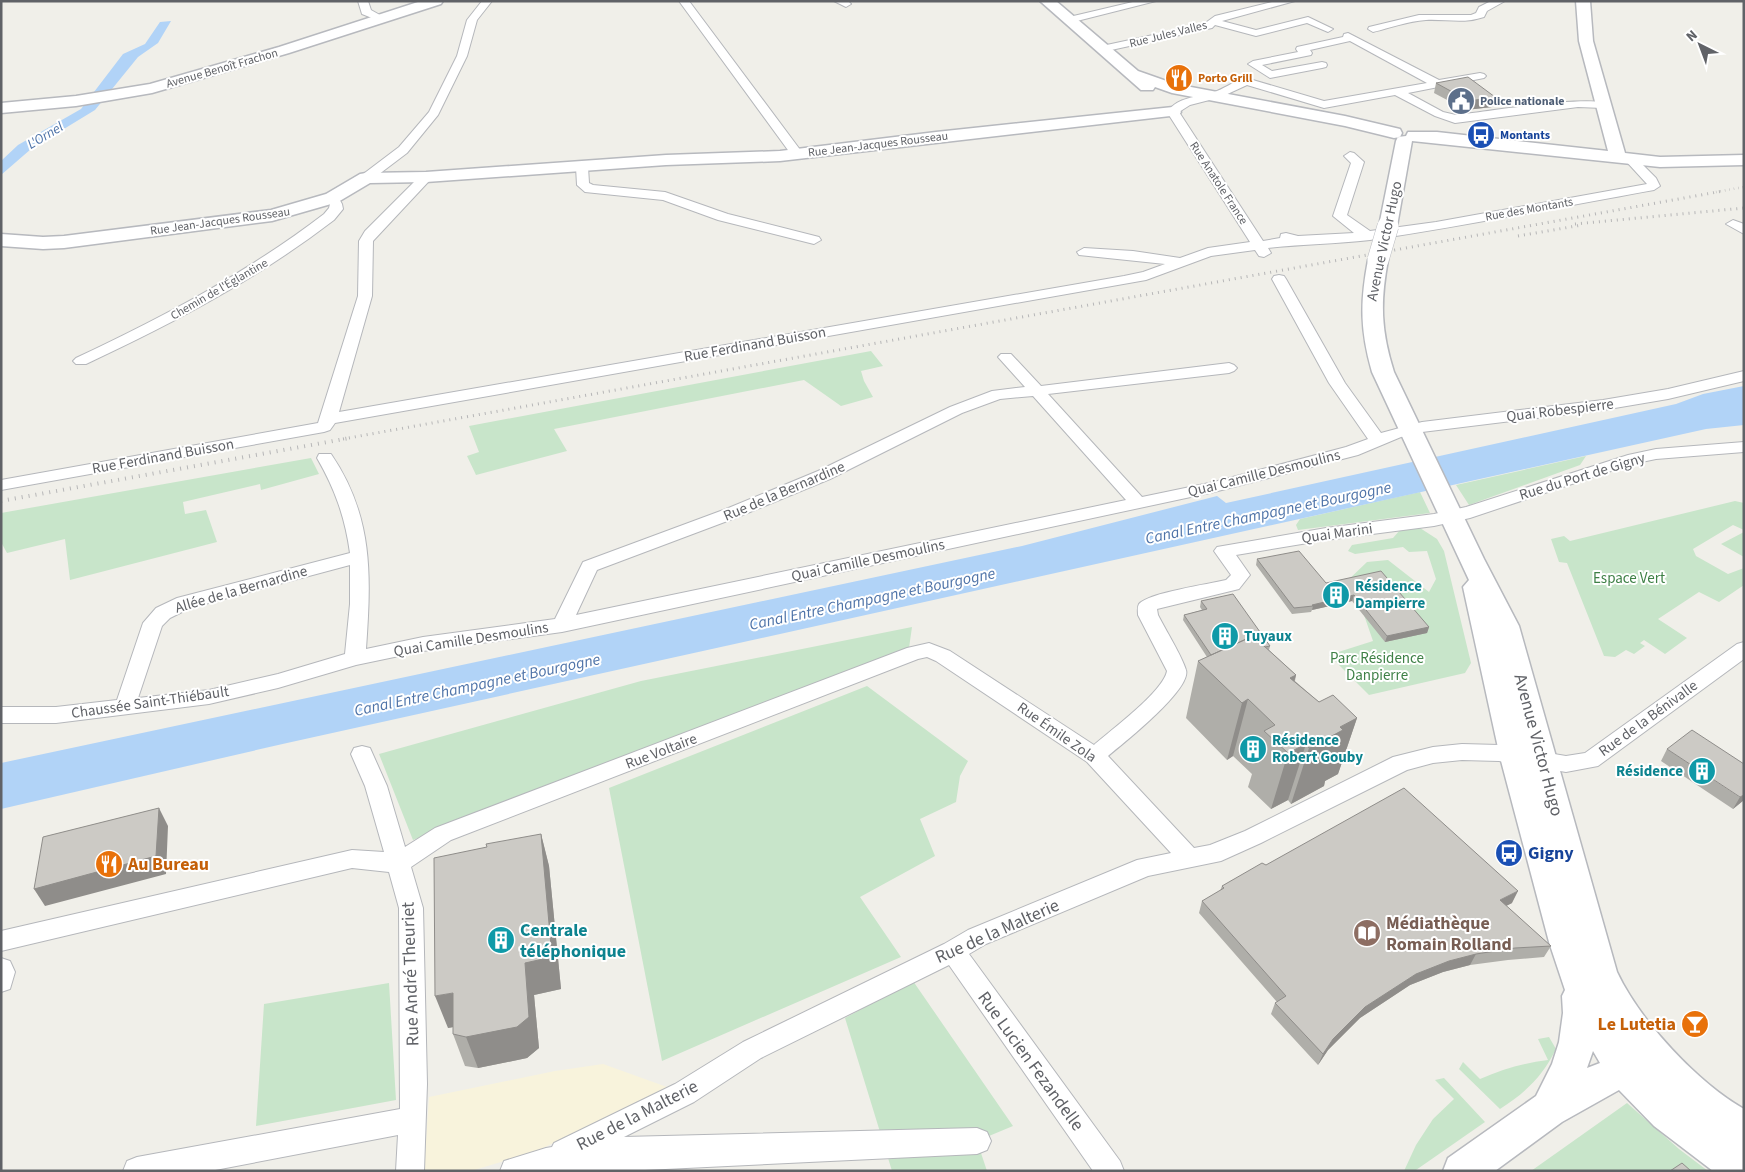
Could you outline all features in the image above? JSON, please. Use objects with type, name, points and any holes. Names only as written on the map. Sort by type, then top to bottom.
[{"type":"street","points":[[364,1],[366,12],[382,19]]},
{"type":"street","name":"Avenue Benoît Frachon","points":[[1,108],[76,101],[181,80],[436,1]]},
{"type":"street","points":[[684,1],[797,154]]},
{"type":"street","name":"Rue Anatole France","points":[[1048,1],[1102,49],[1135,75],[1173,112],[1262,250]]},
{"type":"street","points":[[1069,20],[1151,1]]},
{"type":"street","name":"Rue Jules Valles","points":[[1102,49],[1208,26],[1219,18],[1290,1]]},
{"type":"street","points":[[1372,30],[1422,17],[1453,20],[1474,18],[1480,15],[1483,9],[1500,1]]},
{"type":"street","name":"Rue des Montants","points":[[1262,250],[1298,240],[1368,236],[1454,223],[1654,186],[1652,181],[1624,159],[1603,104],[1586,42],[1583,1]]},
{"type":"street","points":[[366,178],[403,150],[434,112],[462,56],[472,20],[486,2]]},
{"type":"street","points":[[1214,22],[1256,33],[1308,20],[1328,29]]},
{"type":"street","points":[[1322,65],[1270,75],[1253,64],[1307,53],[1301,49],[1350,37],[1438,84]]},
{"type":"street","points":[[1173,112],[1177,106],[1183,103],[1213,96],[1265,72]]},
{"type":"street","points":[[1135,75],[1166,86],[1345,121],[1404,137],[1437,137],[1624,159],[1688,162],[1744,160]]},
{"type":"street","points":[[1246,81],[1324,105],[1480,76]]},
{"type":"street","points":[[1403,91],[1447,118],[1469,118],[1578,104],[1603,104]]},
{"type":"street","name":"Rue Jean-Jacques Rousseau","points":[[1,240],[44,243],[272,215],[332,198],[366,178],[426,177],[797,154],[1173,112]]},
{"type":"street","name":"Avenue Victor Hugo","points":[[1404,137],[1402,164],[1370,296],[1370,316],[1374,343],[1382,372],[1471,559],[1483,624],[1607,989],[1626,1022],[1642,1041],[1707,1107]]},
{"type":"street","points":[[1350,156],[1358,162],[1340,216],[1350,225],[1368,236]]},
{"type":"street","points":[[582,166],[583,185],[590,189],[665,196],[723,217],[814,240]]},
{"type":"street","points":[[326,423],[365,296],[366,241],[426,177]]},
{"type":"street","name":"Chemin de l'Églantine","points":[[81,361],[166,320],[268,262],[329,217],[336,209],[336,204],[332,198]]},
{"type":"street","name":"Rue des Montants","points":[[1249,228],[1298,240]]},
{"type":"street","name":"Rue Ferdinand Buisson","points":[[1,485],[326,423],[1124,280],[1151,274],[1208,252],[1262,250]]},
{"type":"street","name":"Rue Ferdinand Buisson","points":[[1084,252],[1133,255],[1179,262]]},
{"type":"street","points":[[1279,279],[1337,383],[1377,440]]},
{"type":"street","points":[[1006,357],[1138,503]]},
{"type":"street","name":"Rue de la Bernardine","points":[[562,625],[590,566],[732,513],[799,485],[956,410],[998,394],[1229,368]]},
{"type":"street","name":"Quai Robespierre","points":[[1377,440],[1618,403],[1744,376]]},
{"type":"street","name":"Quai Camille Desmoulins","points":[[355,658],[423,644],[562,625],[1214,487],[1352,451],[1377,440]]},
{"type":"street","name":"Rue du Port de Gigny","points":[[1452,516],[1470,512],[1628,460],[1656,454],[1744,447]]},
{"type":"street","points":[[325,458],[350,505],[356,527],[362,582],[355,658]]},
{"type":"street","name":"Quai Marini","points":[[1095,756],[1149,709],[1175,682],[1178,671],[1148,615],[1147,607],[1154,602],[1232,585],[1241,575],[1223,551],[1452,516]]},
{"type":"street","name":"Allée de la Bernardine","points":[[125,706],[153,623],[163,613],[184,603],[360,556]]},
{"type":"street","name":"Rue de la Bénivalle","points":[[1529,758],[1566,764],[1590,760],[1744,649]]},
{"type":"street","name":"Rue Émile Zola","points":[[929,650],[966,670],[1095,756],[1173,839],[1188,858]]},
{"type":"street","name":"Rue Voltaire","points":[[399,863],[443,834],[914,653],[929,650]]},
{"type":"street","name":"Chaussée Saint-Thiébault","points":[[1,715],[56,715],[209,697],[278,681],[355,658]]},
{"type":"street","name":"Rue de la Malterie","points":[[514,1171],[546,1161],[977,1141],[564,1152],[653,1109],[726,1070],[752,1050],[953,951],[977,937],[1145,867],[1213,854],[1253,837],[1401,763],[1433,755],[1462,752],[1529,758]]},
{"type":"street","name":"Rue André Theuriet","points":[[362,754],[376,786],[411,908],[414,1084],[410,1171]]},
{"type":"street","name":"Avenue Victor Hugo","points":[[1529,758],[1576,979],[1580,1010],[1579,1038],[1574,1059],[1549,1109]]},
{"type":"street","points":[[1,941],[352,859],[399,863]]},
{"type":"street","name":"Rue Lucien Fezandelle","points":[[953,951],[1110,1171]]},
{"type":"street","name":"Avenue Victor Hugo","points":[[1576,979],[1598,1027],[1628,1073],[1667,1114],[1706,1144],[1744,1169]]},
{"type":"street","points":[[1462,1171],[1549,1109],[1607,1077],[1620,1073],[1628,1073],[1660,1083],[1707,1107],[1744,1130]]},
{"type":"street","points":[[137,1171],[411,1120]]},
{"type":"green space","points":[[871,351],[883,366],[861,371],[873,397],[841,406],[804,380],[554,429],[567,451],[476,475],[467,456],[479,452],[469,426]]},
{"type":"green space","points":[[1586,456],[1580,465],[1469,505],[1456,485]]},
{"type":"green space","points":[[311,458],[319,474],[261,490],[260,484],[183,502],[185,514],[206,510],[217,542],[70,580],[65,539],[7,553],[1,542],[1,513]]},
{"type":"green space","points":[[1420,492],[1430,513],[1298,530],[1296,525],[1300,519]]},
{"type":"green space","name":"Espace Vert","points":[[1735,501],[1744,503],[1744,530],[1733,525],[1693,549],[1696,556],[1728,574],[1744,568],[1744,585],[1719,602],[1699,592],[1658,619],[1687,638],[1665,654],[1644,640],[1640,643],[1645,646],[1634,654],[1626,650],[1615,657],[1604,656],[1567,563],[1559,562],[1551,539],[1564,536],[1570,541]]},
{"type":"green space","name":"Parc Résidence Danpierre","points":[[1420,528],[1437,539],[1444,551],[1471,663],[1465,673],[1369,695],[1329,655],[1373,641],[1364,615],[1344,584],[1367,562],[1388,560],[1429,592],[1436,579],[1427,551],[1409,552],[1403,547],[1355,554],[1348,551],[1352,545],[1393,538],[1400,530]]},
{"type":"green space","points":[[1744,532],[1744,557],[1721,544]]},
{"type":"green space","points":[[912,627],[909,648],[413,840],[379,754],[641,681]]},
{"type":"green space","points":[[867,686],[968,761],[960,776],[956,802],[920,819],[935,856],[860,897],[901,957],[662,1061],[609,788]]},
{"type":"green space","points":[[913,981],[1013,1126],[977,1141],[987,1171],[892,1171],[845,1018]]},
{"type":"green space","points":[[389,983],[396,1100],[256,1126],[264,1004]]},
{"type":"green space","points":[[1549,1037],[1556,1049],[1545,1068],[1525,1090],[1500,1109],[1459,1069],[1463,1062],[1480,1079],[1514,1067],[1548,1060],[1538,1039]]},
{"type":"green space","points":[[1444,1078],[1485,1122],[1416,1170],[1404,1171],[1416,1145],[1433,1119],[1454,1099],[1435,1080]]},
{"type":"green space","points":[[1627,1103],[1679,1149],[1708,1171],[1531,1171]]},
{"type":"sand","points":[[603,1064],[667,1087],[537,1151],[471,1171],[424,1171],[429,1097],[555,1071]]},
{"type":"water","name":"L'Ornel","points":[[171,21],[158,43],[138,57],[95,110],[31,149],[1,175],[1,161],[18,145],[81,109],[123,54],[145,44],[160,22]]},
{"type":"water","name":"Canal Entre Champagne et Bourgogne","points":[[1744,386],[1744,425],[1706,429],[287,743],[1,809],[1,763],[1022,546],[1217,496],[1226,503],[1676,404],[1703,394]]},
{"type":"building","points":[[1468,77],[1495,97],[1469,101],[1436,83]]},
{"type":"building","name":"Résidence Dampierre","points":[[1299,551],[1326,583],[1381,571],[1429,627],[1387,636],[1354,595],[1313,606],[1294,608],[1257,559]]},
{"type":"building","name":"Tuyaux","points":[[1233,594],[1270,646],[1265,647],[1253,636],[1211,655],[1184,615],[1207,609],[1201,601]]},
{"type":"building","points":[[1253,636],[1296,675],[1290,678],[1319,702],[1333,695],[1357,718],[1340,727],[1343,730],[1309,748],[1306,744],[1288,753],[1264,731],[1275,725],[1248,699],[1242,703],[1198,661]]},
{"type":"building","points":[[1692,730],[1744,764],[1744,795],[1740,797],[1667,749]]},
{"type":"building","name":"Médiathèque Romain Rolland","points":[[1404,788],[1518,891],[1500,900],[1551,946],[1515,948],[1476,954],[1449,961],[1416,974],[1365,1007],[1333,1039],[1323,1054],[1275,1003],[1286,996],[1202,901],[1224,888],[1222,886],[1262,863],[1266,865]]},
{"type":"building","points":[[159,808],[156,856],[34,889],[43,837]]},
{"type":"building","name":"Centrale téléphonique","points":[[541,834],[552,957],[525,963],[529,1017],[517,1027],[466,1037],[453,1034],[453,993],[435,996],[434,858],[487,847],[486,844]]},
{"type":"building","points":[[1682,1163],[1691,1171],[1670,1171]]},
{"type":"railway","points":[[1716,192],[1744,187]]},
{"type":"railway","points":[[343,439],[1723,191]]},
{"type":"railway","points":[[1575,224],[1744,208]]},
{"type":"railway","points":[[1518,236],[1582,225]]},
{"type":"railway","points":[[1,501],[350,438]]},
{"type":"place","name":"Porto Grill","points":[[1179,78]]},
{"type":"place","name":"Police nationale","points":[[1461,101]]},
{"type":"place","name":"Montants","points":[[1481,135]]},
{"type":"place","name":"Résidence Dampierre","points":[[1336,595]]},
{"type":"place","name":"Tuyaux","points":[[1225,636]]},
{"type":"place","name":"Résidence Robert Gouby","points":[[1253,749]]},
{"type":"place","name":"Résidence","points":[[1702,771]]},
{"type":"place","name":"Gigny","points":[[1509,853]]},
{"type":"place","name":"Au Bureau","points":[[109,864]]},
{"type":"place","name":"Médiathèque Romain Rolland","points":[[1367,933]]},
{"type":"place","name":"Centrale téléphonique","points":[[501,940]]},
{"type":"place","name":"Le Lutetia","points":[[1695,1024]]}]
